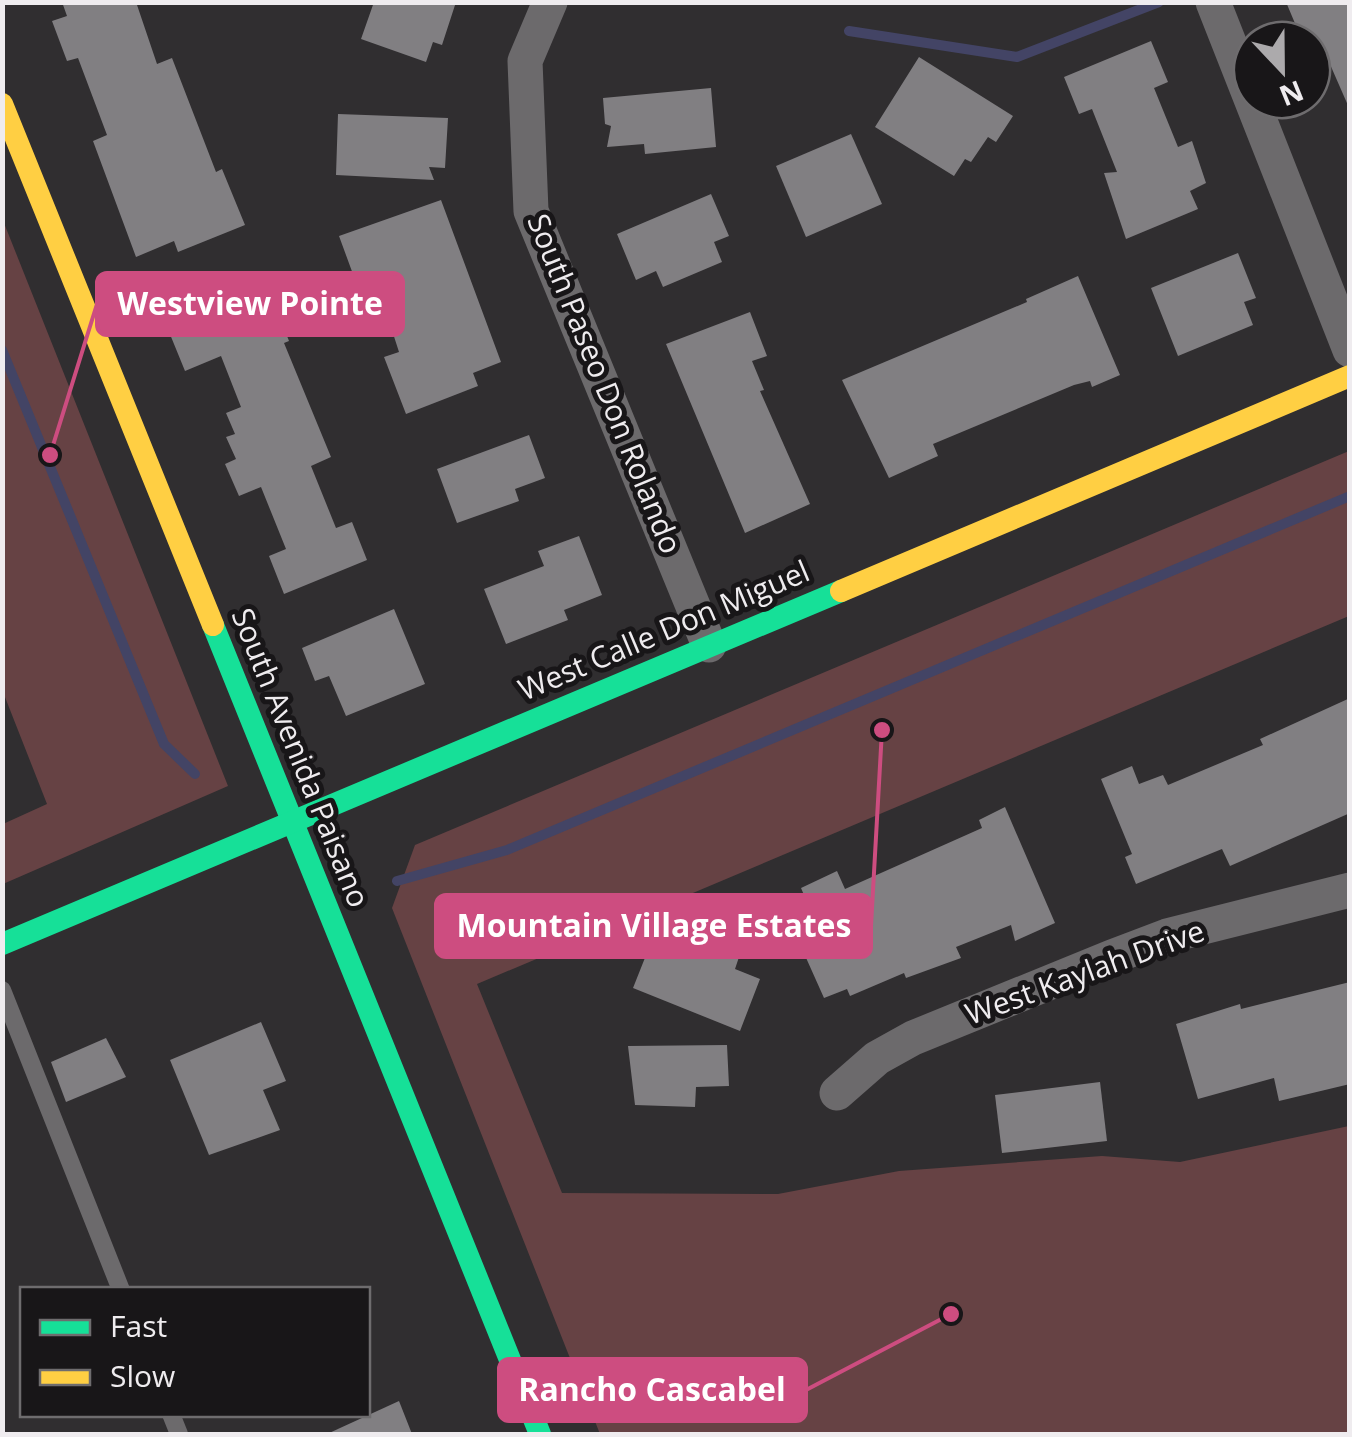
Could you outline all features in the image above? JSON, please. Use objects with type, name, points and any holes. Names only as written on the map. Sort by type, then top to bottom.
[{"type":"street","name":"South Paseo Don Rolando","points":[[550,2],[525,61],[531,211],[709,644]]},
{"type":"street","points":[[1213,2],[1350,350]]},
{"type":"street","name":"South Avenida Paisano","points":[[2,104],[540,1434]]},
{"type":"street","name":"West Calle Don Miguel","points":[[2,944],[293,818],[1350,376]]},
{"type":"street","name":"West Kaylah Drive","points":[[837,1093],[877,1058],[913,1038],[1112,957],[1167,936],[1350,890]]},
{"type":"lane","points":[[2,990],[121,1287]]},
{"type":"shaded area","points":[[2,218],[228,786],[3,884],[3,824],[47,804],[3,692]]},
{"type":"shaded area","points":[[1349,451],[1349,616],[477,984],[562,1193],[778,1194],[899,1171],[1102,1156],[1180,1162],[1349,1126],[1349,1434],[600,1434],[392,908],[415,845]]},
{"type":"building","points":[[62,2],[136,2],[157,64],[172,58],[216,172],[222,169],[245,225],[178,252],[174,241],[136,257],[93,141],[107,135],[78,58],[67,61],[52,21],[67,16]]},
{"type":"building","points":[[374,2],[456,2],[442,45],[433,42],[426,62],[361,39]]},
{"type":"building","points":[[1286,2],[1350,2],[1350,110],[1332,69],[1332,20],[1294,20]]},
{"type":"building","points":[[1151,41],[1168,82],[1154,88],[1178,147],[1192,141],[1206,183],[1190,191],[1198,209],[1126,239],[1104,173],[1117,172],[1092,109],[1079,114],[1064,77]]},
{"type":"building","points":[[919,57],[1013,116],[996,142],[988,137],[971,162],[965,159],[954,176],[875,127]]},
{"type":"building","points":[[711,88],[716,147],[645,154],[644,144],[607,147],[611,126],[605,124],[603,98]]},
{"type":"building","points":[[338,114],[448,118],[445,168],[429,167],[434,180],[336,175]]},
{"type":"building","points":[[851,134],[882,204],[806,237],[776,166]]},
{"type":"building","points":[[711,194],[729,236],[714,242],[722,262],[663,287],[656,271],[636,280],[617,234]]},
{"type":"building","points":[[441,200],[501,362],[473,373],[478,386],[406,414],[384,357],[399,352],[379,290],[361,296],[339,236]]},
{"type":"building","points":[[1238,253],[1256,298],[1244,302],[1253,325],[1178,356],[1151,288]]},
{"type":"building","points":[[1078,276],[1120,375],[1092,387],[1090,381],[1074,385],[933,444],[938,456],[889,478],[842,380],[1027,302],[1026,299]]},
{"type":"building","points":[[266,282],[289,341],[284,343],[331,457],[311,466],[336,528],[352,522],[367,560],[284,594],[269,556],[286,549],[261,487],[239,496],[225,464],[236,459],[226,437],[235,434],[226,413],[241,407],[221,356],[185,371],[165,322]]},
{"type":"building","points":[[750,312],[767,356],[752,361],[764,390],[760,391],[810,504],[745,533],[666,344]]},
{"type":"building","points":[[529,435],[545,478],[515,489],[519,501],[457,523],[437,469]]},
{"type":"building","points":[[579,536],[602,595],[564,610],[568,620],[506,644],[484,589],[544,566],[538,551]]},
{"type":"building","points":[[394,609],[425,684],[346,716],[329,676],[315,681],[302,648]]},
{"type":"building","points":[[1350,698],[1350,813],[1230,866],[1222,849],[1136,884],[1125,857],[1132,854],[1101,779],[1132,766],[1139,784],[1163,775],[1168,785],[1263,745],[1260,739]]},
{"type":"building","points":[[1005,807],[1055,923],[1015,941],[1011,925],[956,947],[961,958],[906,978],[904,973],[850,996],[847,989],[824,998],[786,913],[807,902],[801,888],[837,871],[845,889],[982,828],[979,820]]},
{"type":"building","points":[[658,925],[739,957],[735,969],[760,979],[740,1031],[633,988]]},
{"type":"building","points":[[1350,982],[1350,1084],[1279,1101],[1274,1078],[1198,1099],[1176,1024],[1240,1004],[1241,1009]]},
{"type":"building","points":[[261,1022],[286,1081],[263,1090],[280,1130],[209,1155],[170,1060]]},
{"type":"building","points":[[106,1038],[126,1077],[66,1102],[51,1062]]},
{"type":"building","points":[[727,1045],[729,1086],[696,1087],[695,1107],[635,1105],[628,1046]]},
{"type":"building","points":[[1100,1082],[1107,1141],[1002,1153],[995,1095]]},
{"type":"building","points":[[399,1401],[412,1434],[327,1434],[370,1417]]},
{"type":"waterway","points":[[849,31],[1017,57],[1159,2]]},
{"type":"waterway","points":[[2,350],[164,744],[195,774]]},
{"type":"waterway","points":[[397,881],[507,850],[1350,496]]},
{"type":"traffic: fast","points":[[2,944],[841,591]]},
{"type":"traffic: fast","points":[[213,625],[540,1434]]},
{"type":"traffic: slow","points":[[2,104],[213,625]]},
{"type":"traffic: slow","points":[[841,591],[1350,376]]},
{"type":"place","name":"Westview Pointe","points":[[50,455]]},
{"type":"place","name":"Mountain Village Estates","points":[[882,730]]},
{"type":"place","name":"Rancho Cascabel","points":[[951,1314]]}]
